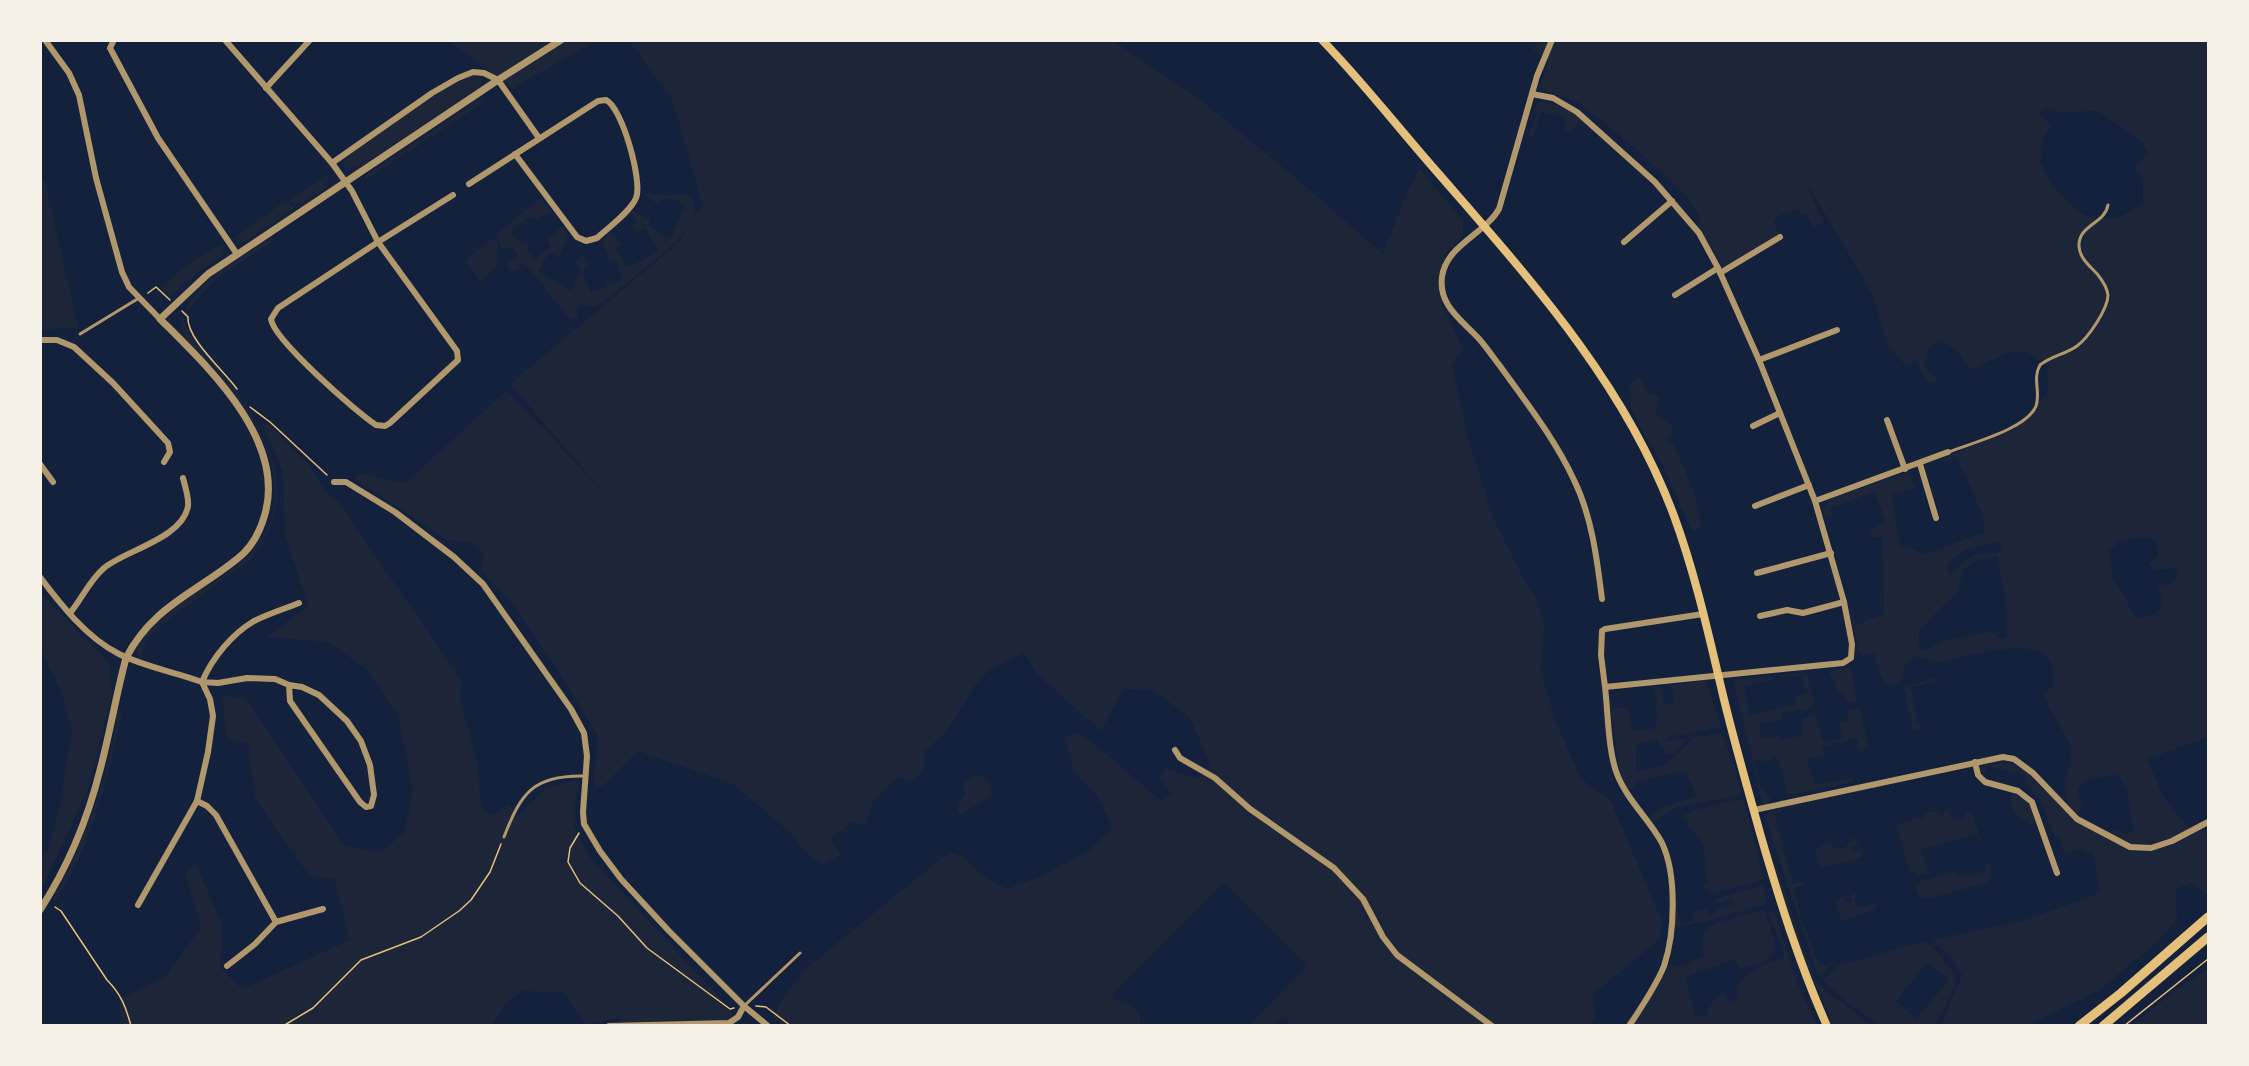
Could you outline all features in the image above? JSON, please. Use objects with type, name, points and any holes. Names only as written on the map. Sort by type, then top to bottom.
[{"type":"highway","points":[[2079,1026],[2208,918]]},
{"type":"highway","points":[[2103,1026],[2208,937]]},
{"type":"main road","points":[[1322,40],[1485,226],[1577,339],[1598,369],[1642,444],[1674,515],[1781,903],[1803,970],[1827,1026]]},
{"type":"street","points":[[40,910],[69,855],[87,812],[100,771],[126,657],[145,627],[159,613],[234,562],[247,550],[260,529],[268,496],[267,474],[262,452],[237,404],[210,370],[129,287],[116,255],[96,178],[79,95],[69,73],[45,40]]},
{"type":"street","points":[[114,40],[110,48],[158,138],[237,254]]},
{"type":"street","points":[[225,40],[346,181],[378,242],[459,355],[456,363],[390,423],[382,426],[372,423],[322,380],[275,329],[271,319],[278,308],[378,242],[453,195]]},
{"type":"street","points":[[266,88],[310,40]]},
{"type":"street","points":[[160,319],[208,274],[561,40]]},
{"type":"street","points":[[1552,40],[1537,76],[1499,209],[1493,219],[1449,259],[1442,277],[1444,299],[1450,310],[1479,339],[1507,376],[1540,423],[1574,480],[1590,527],[1602,599]]},
{"type":"street","points":[[332,163],[422,100],[458,78],[478,72],[491,75],[498,80],[539,138]]},
{"type":"street","points":[[1532,94],[1553,98],[1577,112],[1634,161],[1699,233],[1719,270],[1759,360],[1815,501],[1844,602],[1853,649],[1848,661],[1809,667],[1605,687]]},
{"type":"street","points":[[469,184],[539,138],[598,101],[608,100],[616,109],[625,131],[638,186],[636,201],[597,238],[590,241],[583,240],[577,237],[563,220],[515,154]]},
{"type":"street","points":[[1624,242],[1672,201]]},
{"type":"street","points":[[1675,296],[1780,237]]},
{"type":"street","points":[[1759,360],[1837,330]]},
{"type":"street","points":[[40,340],[57,340],[69,344],[112,383],[168,443],[170,452],[164,462]]},
{"type":"street","points":[[1753,426],[1780,413]]},
{"type":"street","points":[[1887,420],[1905,468]]},
{"type":"street","points":[[1815,501],[1948,452]]},
{"type":"street","points":[[40,464],[53,482]]},
{"type":"street","points":[[1920,464],[1936,518]]},
{"type":"street","points":[[70,613],[90,583],[106,567],[166,534],[182,519],[189,503],[183,478]]},
{"type":"street","points":[[334,482],[346,482],[395,512],[473,572],[483,584],[579,722],[586,742],[584,824],[600,852],[621,879],[668,930],[744,1006],[768,1026]]},
{"type":"street","points":[[1755,506],[1809,485]]},
{"type":"street","points":[[1757,573],[1831,553]]},
{"type":"street","points":[[40,577],[83,627],[104,645],[126,657],[202,682],[218,683],[247,678],[275,679],[319,695],[347,721],[361,741],[370,765],[374,790],[374,802],[371,806],[363,806],[290,701],[288,685]]},
{"type":"street","points":[[1760,616],[1787,610],[1803,613],[1844,602]]},
{"type":"street","points":[[202,682],[210,665],[237,634],[255,621],[299,603]]},
{"type":"street","points":[[1629,1026],[1664,966],[1670,936],[1672,891],[1667,855],[1662,844],[1654,829],[1631,801],[1615,768],[1601,655],[1602,631],[1703,614]]},
{"type":"street","points":[[138,905],[197,801],[213,716],[210,699],[202,682]]},
{"type":"street","points":[[1174,750],[1180,758],[1215,778],[1250,809],[1334,868],[1363,899],[1383,937],[1398,955],[1492,1026]]},
{"type":"street","points":[[1754,810],[2003,757],[2014,759],[2043,782],[2077,819],[2130,847],[2140,849],[2162,844],[2208,822]]},
{"type":"street","points":[[1975,762],[1978,775],[1985,782],[2018,791],[2032,802],[2057,873]]},
{"type":"street","points":[[197,801],[207,806],[216,815],[276,922]]},
{"type":"street","points":[[227,966],[255,944],[276,922],[305,916],[323,909]]},
{"type":"street","points":[[609,1026],[729,1023],[738,1017],[744,1006]]},
{"type":"lane","points":[[1948,452],[2025,420],[2035,409],[2037,402],[2035,377],[2040,365],[2077,347],[2097,322],[2108,295],[2102,281],[2081,254],[2079,245],[2084,231],[2105,213],[2108,205]]},
{"type":"lane","points":[[80,334],[139,298]]},
{"type":"lane","points":[[504,837],[512,816],[528,790],[548,780],[586,777]]},
{"type":"lane","points":[[744,1006],[800,953]]},
{"type":"path","points":[[139,298],[156,287]]},
{"type":"path","points":[[188,317],[188,327],[194,337],[241,395]]},
{"type":"path","points":[[247,404],[334,482]]},
{"type":"path","points":[[579,833],[570,848],[568,862],[580,883],[618,916],[636,938],[730,1009],[744,1006],[766,1007],[791,1026]]},
{"type":"path","points":[[283,1026],[313,1008],[362,960],[421,937],[459,911],[471,900],[490,872],[504,837]]},
{"type":"path","points":[[55,907],[61,911],[116,990],[125,1005],[131,1026]]},
{"type":"path","points":[[2124,1026],[2208,959]]},
{"type":"shaded area","points":[[1540,40],[2208,41],[2208,737],[2147,759],[2163,796],[2184,823],[2203,832],[2208,829],[2208,896],[2191,883],[2176,889],[2177,919],[2159,940],[2100,990],[2029,1025],[1943,1025],[1962,975],[1951,958],[1932,940],[2026,920],[2095,895],[2100,889],[2093,852],[2083,852],[2081,849],[2064,853],[2040,799],[2025,783],[2026,776],[1987,766],[1984,775],[1981,770],[1985,765],[2000,763],[2022,768],[2038,781],[2063,809],[2068,799],[2065,785],[2071,748],[2042,694],[2054,685],[2053,668],[2045,656],[2033,650],[2019,648],[2002,649],[1943,661],[1915,656],[1905,666],[1902,673],[1905,677],[1897,685],[1886,684],[1879,671],[1874,653],[1863,655],[1858,651],[1850,608],[1851,606],[1856,625],[1884,614],[1883,537],[1872,537],[1869,530],[1886,522],[1874,492],[1831,508],[1832,518],[1824,516],[1823,509],[1833,498],[1908,472],[1916,488],[1891,494],[1901,547],[1916,550],[1923,555],[1985,532],[1981,511],[1957,457],[1942,462],[1941,460],[2017,426],[2048,392],[2047,366],[2026,351],[2007,353],[1971,370],[1957,350],[1941,340],[1925,352],[1928,357],[1922,363],[1936,378],[1936,382],[1929,384],[1915,360],[1906,366],[1886,342],[1873,295],[1801,173],[1824,223],[1814,227],[1807,215],[1801,215],[1799,209],[1778,216],[1774,223],[1777,236],[1727,266],[1723,266],[1697,225],[1702,220],[1689,200],[1641,153],[1579,103],[1539,88],[1549,60],[1533,50]],"holes":[[[2046,107],[2060,112],[2098,111],[2143,142],[2148,154],[2133,168],[2143,179],[2143,203],[2126,214],[2110,218],[2096,218],[2082,213],[2070,204],[2058,192],[2040,162],[2043,139],[2052,125],[2040,115],[2041,110]],[[2146,537],[2156,539],[2158,556],[2149,564],[2154,570],[2178,568],[2178,574],[2170,585],[2157,584],[2163,603],[2156,614],[2136,618],[2112,575],[2109,551],[2119,541]],[[2000,540],[2001,552],[1972,556],[1950,576],[1947,566],[1957,555],[1975,547],[1997,543]],[[1997,556],[2005,594],[2007,639],[1999,639],[1990,631],[1944,641],[1923,651],[1919,647],[1919,632],[1941,608],[1956,596],[1964,569],[1974,562]],[[2118,775],[2128,793],[2134,829],[2126,834],[2116,830],[2100,832],[2075,818],[2082,808],[2078,789],[2086,782]]]},
{"type":"shaded area","points":[[449,41],[597,41],[512,88]]},
{"type":"shaded area","points":[[629,41],[1114,41],[1199,99],[1290,173],[1383,254],[1409,187],[1420,169],[1463,221],[1463,235],[1445,255],[1437,283],[1443,306],[1464,350],[1452,365],[1469,443],[1494,520],[1523,578],[1538,602],[1544,626],[1540,669],[1556,723],[1582,780],[1610,799],[1661,919],[1660,939],[1593,994],[1595,1020],[1587,1025],[1292,1026],[1287,1020],[1280,1019],[1274,1025],[1249,1025],[1307,965],[1224,882],[1113,993],[1115,1000],[1137,1010],[1140,1025],[781,1025],[774,1017],[779,1004],[805,969],[949,852],[963,857],[984,877],[1007,889],[1042,876],[1091,849],[1112,828],[1098,796],[1074,772],[1065,737],[1077,732],[1091,741],[1160,800],[1171,793],[1159,778],[1166,768],[1196,779],[1211,766],[1189,716],[1151,690],[1123,689],[1101,731],[1039,676],[1024,653],[988,671],[976,684],[945,733],[925,751],[923,773],[910,782],[897,777],[873,802],[865,825],[852,822],[831,839],[841,855],[823,864],[806,854],[792,834],[733,784],[638,751],[604,785],[594,788],[598,736],[558,670],[515,607],[481,570],[484,556],[471,542],[448,540],[356,480],[355,473],[405,483],[507,390],[607,496],[510,384],[678,243],[688,229],[666,251],[597,307],[579,305],[577,317],[571,320],[523,262],[519,266],[520,269],[510,271],[506,264],[518,255],[512,248],[501,249],[497,234],[540,198],[552,213],[542,217],[539,222],[534,218],[528,218],[511,231],[522,245],[527,242],[530,245],[527,250],[534,259],[551,247],[547,239],[563,226],[568,236],[559,257],[549,252],[538,271],[572,291],[574,282],[581,271],[575,262],[579,261],[584,254],[589,266],[583,273],[591,292],[607,287],[605,280],[607,279],[609,284],[622,280],[617,262],[609,260],[602,240],[611,231],[622,243],[616,250],[627,266],[659,251],[645,228],[637,233],[632,226],[638,222],[630,214],[633,211],[650,219],[648,226],[671,237],[685,205],[667,199],[658,204],[643,194],[689,195],[692,197],[695,217],[703,205],[672,99]]},
{"type":"shaded area","points":[[475,75],[483,79],[479,88],[358,168],[356,166],[350,169],[343,165],[351,154],[411,110],[458,82]]},
{"type":"shaded area","points":[[486,97],[484,102],[367,179],[363,177]]},
{"type":"shaded area","points":[[1542,102],[1563,107],[1581,120],[1571,132],[1565,131],[1566,118],[1541,112],[1533,137],[1529,136],[1537,112],[1534,109]]},
{"type":"shaded area","points":[[328,175],[326,186],[318,194],[296,204],[288,201]]},
{"type":"shaded area","points":[[40,176],[45,183],[78,327],[41,330]]},
{"type":"shaded area","points":[[288,203],[295,208],[246,241],[239,242],[232,239],[278,206]]},
{"type":"shaded area","points":[[275,239],[220,276],[189,310],[184,311],[195,294],[221,270],[261,243]]},
{"type":"shaded area","points":[[496,239],[497,263],[492,271],[480,281],[466,261],[488,241]]},
{"type":"shaded area","points":[[224,244],[223,255],[197,273],[170,297],[161,289],[171,277],[199,257]]},
{"type":"shaded area","points":[[182,316],[191,336],[238,393],[260,430],[275,467],[277,498],[273,521],[268,533],[251,559],[165,622],[146,641],[141,660],[137,649],[149,630],[166,614],[243,560],[259,543],[270,521],[274,500],[274,480],[270,459],[262,438],[240,400],[186,338],[183,333]]},
{"type":"shaded area","points":[[1640,377],[1647,393],[1657,396],[1659,400],[1655,413],[1669,422],[1673,428],[1672,433],[1666,437],[1667,441],[1673,443],[1694,493],[1701,525],[1695,531],[1691,530],[1662,463],[1647,440],[1631,406],[1630,384]]},
{"type":"shaded area","points":[[262,424],[270,425],[309,465],[327,494],[336,499],[461,679],[460,700],[476,757],[482,810],[495,815],[507,804],[519,815],[546,788],[577,780],[579,785],[574,805],[574,826],[591,859],[732,1011],[730,1025],[627,1025],[618,1017],[586,1025],[564,993],[522,991],[506,1003],[491,1025],[122,1026],[119,1000],[167,975],[201,927],[185,872],[196,864],[222,924],[220,967],[242,989],[350,940],[334,879],[309,875],[255,798],[248,743],[227,738],[222,695],[245,698],[343,845],[381,853],[405,831],[413,791],[398,714],[366,669],[328,642],[266,637],[309,606],[285,535],[283,472]]},
{"type":"shaded area","points":[[41,595],[108,661],[112,692],[87,792],[41,890],[41,855],[48,851],[61,802],[72,731],[61,691],[41,650]]},
{"type":"shaded area","points":[[1850,667],[1857,701],[1847,703],[1844,694],[1838,693],[1835,680],[1829,671]]},
{"type":"shaded area","points":[[1804,673],[1808,676],[1814,703],[1809,710],[1781,713],[1782,720],[1759,724],[1762,738],[1778,736],[1780,740],[1783,740],[1803,735],[1802,719],[1816,715],[1822,741],[1843,739],[1839,723],[1849,720],[1847,710],[1859,708],[1869,749],[1860,751],[1856,738],[1822,747],[1824,755],[1807,759],[1815,784],[1849,779],[1853,776],[1854,782],[1788,795],[1780,763],[1775,755],[1764,762],[1760,759],[1754,761],[1760,784],[1771,800],[1763,804],[1734,682],[1739,679],[1773,677],[1773,680],[1744,686],[1749,715],[1794,705],[1797,696],[1807,693],[1804,689],[1802,675],[1782,677],[1779,675]]},
{"type":"shaded area","points":[[1935,678],[1939,682],[1911,687],[1918,723],[1922,730],[1913,731],[1904,686]]},
{"type":"shaded area","points":[[1706,680],[1721,727],[1668,737],[1666,740],[1669,741],[1688,738],[1676,751],[1667,755],[1656,739],[1636,745],[1636,772],[1667,764],[1695,737],[1722,734],[1734,764],[1741,792],[1737,796],[1675,808],[1652,822],[1649,818],[1663,807],[1696,796],[1686,771],[1634,782],[1635,787],[1628,791],[1619,768],[1609,700],[1613,708],[1629,708],[1631,729],[1634,731],[1656,728],[1657,711],[1654,704],[1657,703],[1653,687],[1662,687],[1664,704],[1675,702],[1672,685]]},
{"type":"shaded area","points":[[117,709],[122,710],[112,759],[98,809],[79,858],[55,902],[53,900],[85,831],[102,783],[114,734]]},
{"type":"shaded area","points":[[976,775],[987,778],[991,786],[991,797],[959,815],[958,802],[965,796],[964,784]]},
{"type":"shaded area","points":[[2012,793],[2022,797],[2029,804],[2034,814],[2035,824],[2030,826],[2029,820],[2023,821],[2014,813],[2010,796]]},
{"type":"shaded area","points":[[1738,799],[1744,802],[1764,879],[1711,893],[1702,887],[1708,884],[1703,845],[1682,816],[1695,810]]},
{"type":"shaded area","points":[[1952,808],[1949,814],[1956,820],[1966,818],[1965,813],[1970,809],[1981,840],[1976,834],[1921,850],[1927,871],[1931,873],[1914,877],[1916,872],[1910,873],[1897,829],[1899,824],[1912,820],[1912,817],[1924,819],[1926,813],[1939,811],[1942,816],[1945,810]]},
{"type":"shaded area","points":[[1781,809],[1782,812],[1774,814],[1793,884],[1803,882],[1803,885],[1794,888],[1801,917],[1820,966],[1834,962],[1821,977],[1816,972],[1765,817],[1770,812]]},
{"type":"shaded area","points":[[1766,834],[1816,980],[1826,991],[1871,1025],[1833,1025],[1805,960],[1784,900]]},
{"type":"shaded area","points":[[1853,837],[1859,843],[1851,847],[1854,851],[1860,850],[1863,858],[1820,868],[1815,850],[1827,843],[1836,848],[1845,848]]},
{"type":"shaded area","points":[[1985,862],[1990,865],[1991,878],[1986,883],[1927,899],[1919,897],[1914,885],[1918,882],[1956,870],[1957,876],[1966,877],[1986,871]]},
{"type":"shaded area","points":[[1763,885],[1765,904],[1705,922],[1677,926],[1667,967],[1683,965],[1703,956],[1702,937],[1706,930],[1715,923],[1764,910],[1776,946],[1772,956],[1758,964],[1741,968],[1738,967],[1735,959],[1685,977],[1695,1017],[1708,1015],[1708,1010],[1716,996],[1725,994],[1728,1002],[1737,998],[1737,989],[1746,976],[1760,967],[1785,957],[1770,916],[1770,912],[1774,910],[1796,980],[1817,1025],[1631,1026],[1660,976],[1675,902],[1681,923],[1693,921],[1694,912],[1706,908],[1709,915],[1715,913],[1715,910],[1735,904],[1732,898],[1713,905],[1716,899]]},
{"type":"shaded area","points":[[1857,893],[1854,901],[1858,907],[1876,903],[1876,910],[1841,921],[1835,900],[1843,897],[1845,903],[1852,902],[1850,895]]},
{"type":"shaded area","points":[[1925,941],[1954,973],[1954,988],[1936,1025],[1880,1025],[1847,1002],[1823,981],[1837,966]],"holes":[[[1927,962],[1949,979],[1917,1019],[1896,1001]]]},
{"type":"shaded area","points":[[2208,969],[2208,1025],[2132,1025],[2176,990]]}]
